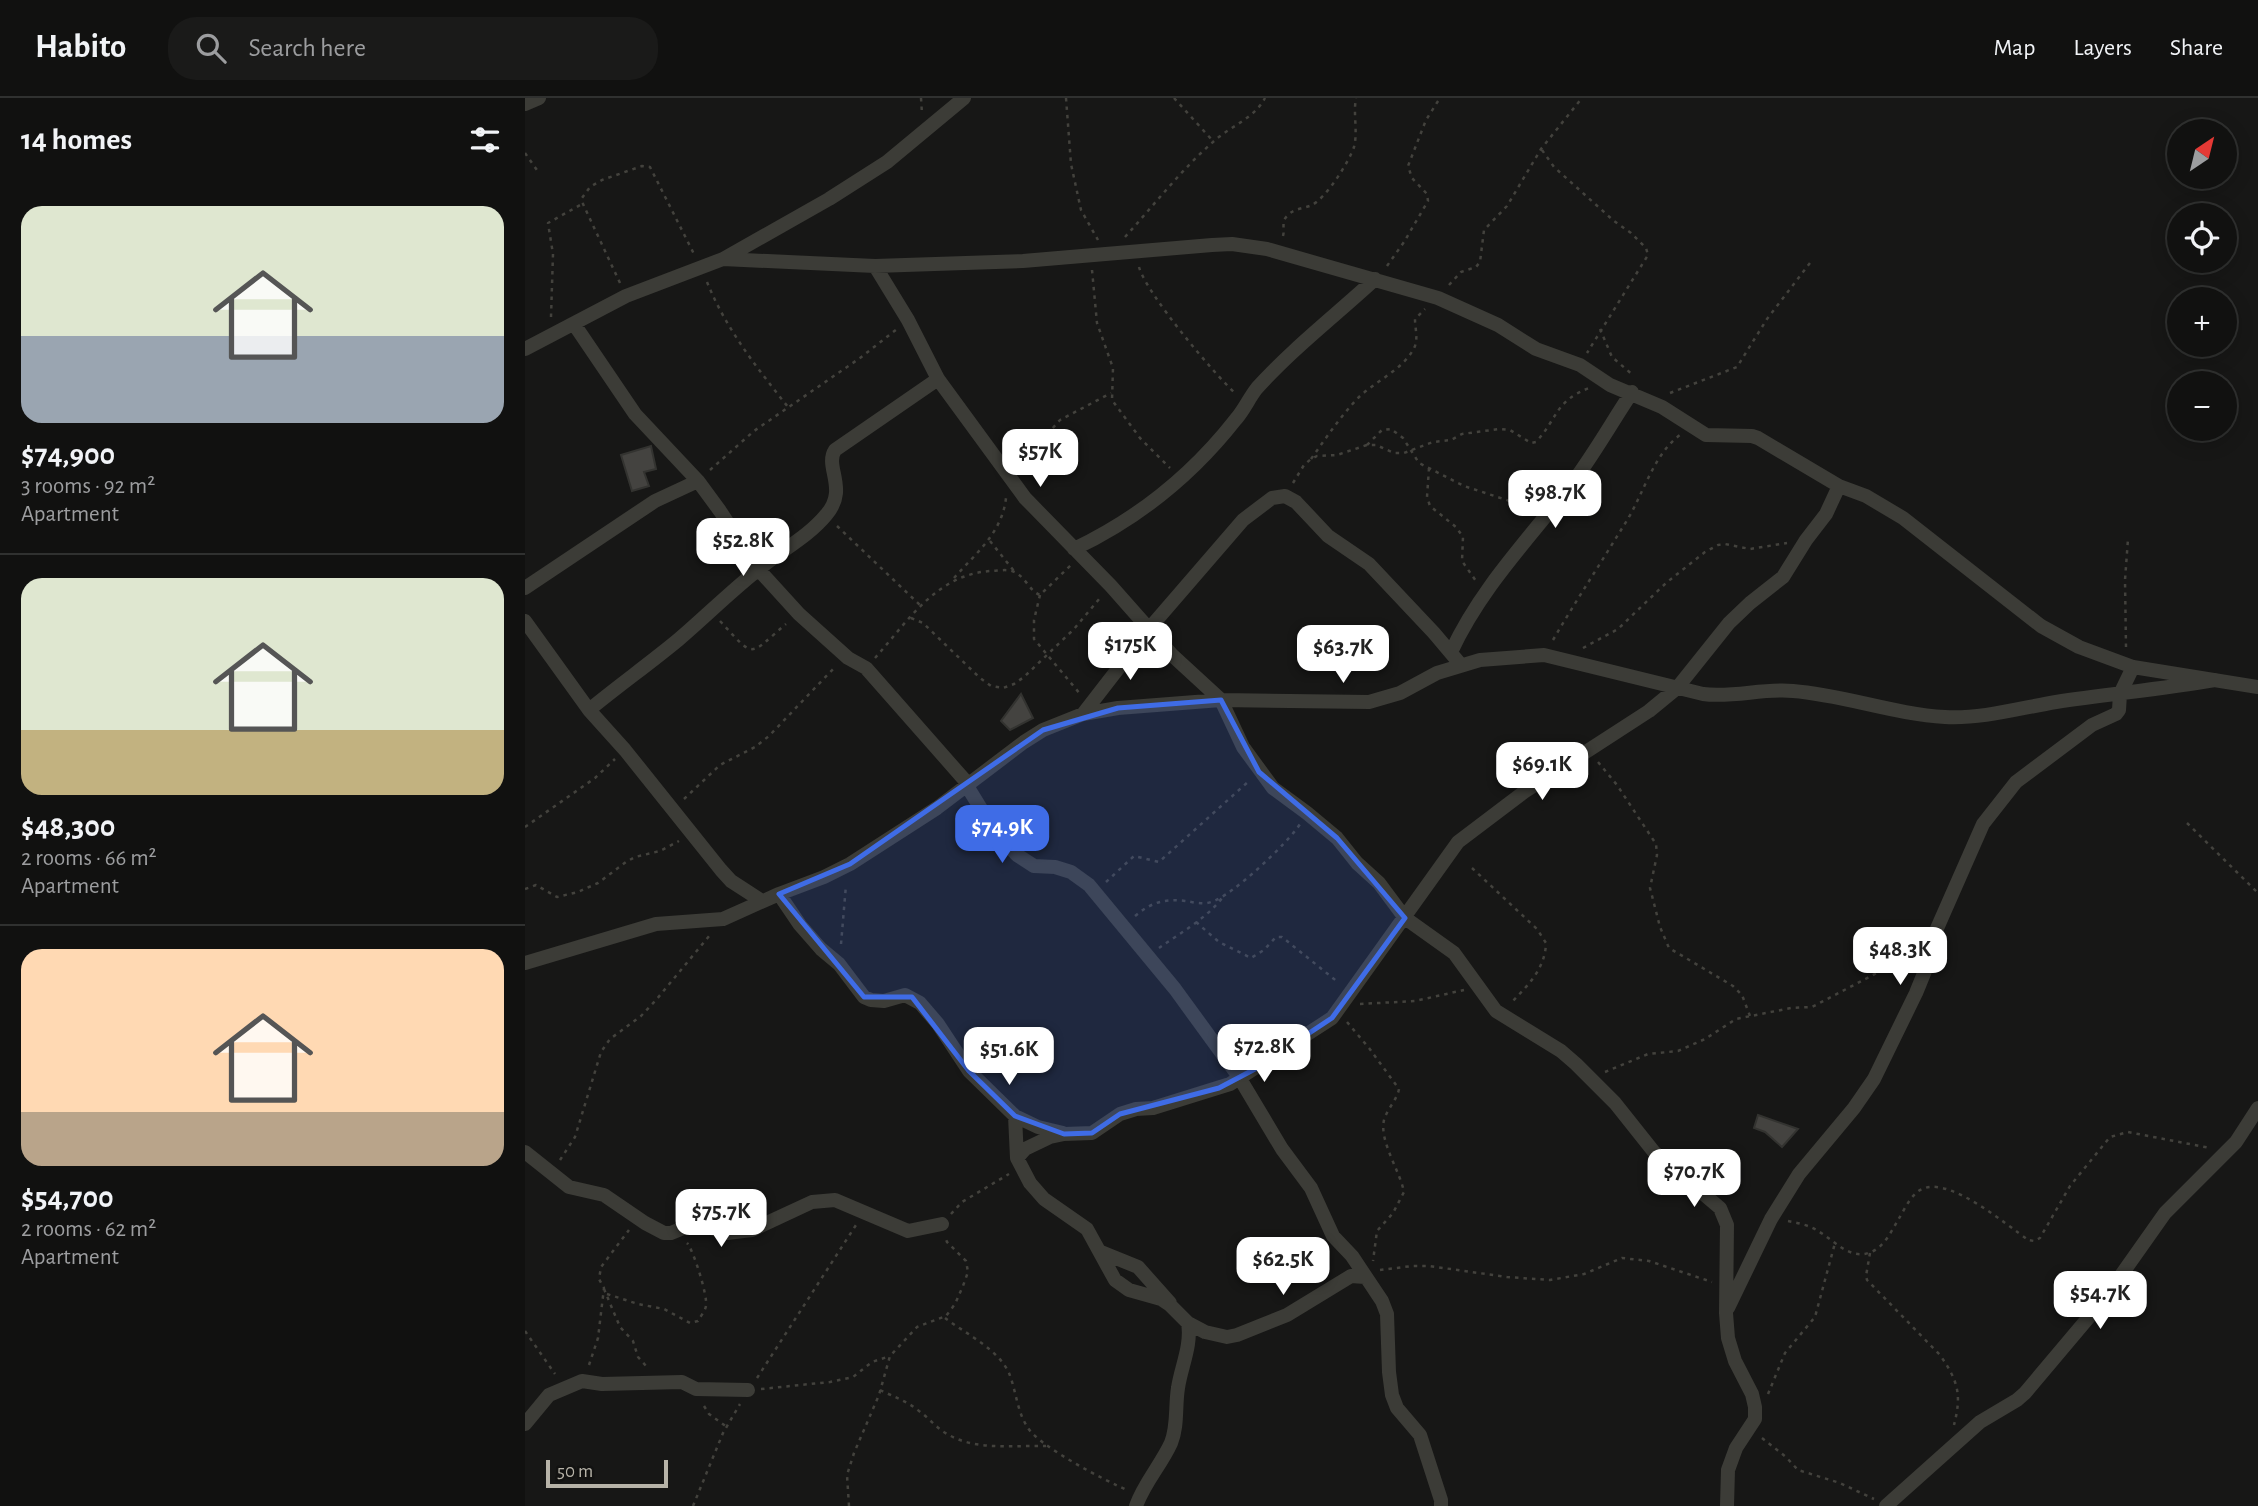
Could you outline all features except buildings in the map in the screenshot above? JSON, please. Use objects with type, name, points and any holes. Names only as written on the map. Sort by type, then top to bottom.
[{"type":"street","points":[[525,104],[539,98]]},
{"type":"street","points":[[525,349],[626,296],[723,259],[862,179],[964,98]]},
{"type":"street","points":[[723,259],[874,266],[1023,261],[1232,244],[1272,250],[1438,298],[1498,325],[1536,349],[1580,365],[1622,389],[1662,407],[1710,436],[1758,438],[1839,486],[1856,491],[1903,518],[2057,636],[2079,647],[2130,666],[2258,687]]},
{"type":"street","points":[[874,266],[908,320],[938,379],[1006,473],[1040,516],[1111,586],[1148,629],[1221,700],[1243,747],[1273,788],[1337,838],[1357,863],[1379,883],[1405,918],[1454,953],[1480,986],[1491,1007],[1561,1051],[1615,1103],[1654,1152],[1720,1208],[1727,1225],[1728,1338],[1735,1361],[1752,1394],[1755,1419],[1736,1448],[1728,1469],[1727,1506]]},
{"type":"street","points":[[1077,552],[1135,514],[1180,478],[1211,448],[1256,389],[1375,279]]},
{"type":"street","points":[[574,324],[635,414],[698,481],[758,569],[799,614],[848,658],[866,668],[968,785],[994,830],[1017,855],[1034,866],[1055,867],[1070,872],[1095,893],[1175,989],[1239,1077],[1282,1149],[1311,1188],[1333,1236],[1349,1252],[1376,1292],[1387,1314],[1389,1372],[1395,1403],[1420,1435],[1441,1506]]},
{"type":"street","points":[[589,710],[677,641],[758,569],[827,515],[835,502],[837,481],[831,465],[831,456],[835,450],[938,379]]},
{"type":"street","points":[[1451,652],[1485,592],[1574,481],[1622,389]]},
{"type":"street","points":[[525,589],[655,501],[698,481]]},
{"type":"street","points":[[1018,1162],[1025,1149],[1039,1141],[1065,1134],[1092,1133],[1120,1114],[1153,1108],[1230,1084],[1332,1018],[1458,842],[1524,792],[1649,711],[1677,688],[1729,623],[1783,577],[1826,514],[1839,486]]},
{"type":"street","points":[[1086,710],[1148,629],[1243,520],[1272,498],[1285,496],[1296,502],[1328,536],[1369,564],[1461,665]]},
{"type":"street","points":[[525,621],[589,710],[674,809],[691,834],[731,881],[762,901]]},
{"type":"street","points":[[525,963],[646,926],[723,919],[824,877],[850,864],[937,808],[1043,730],[1086,710],[1221,700],[1369,702],[1400,693],[1437,673],[1461,665],[1480,660],[1544,655],[1716,696],[1768,690],[1800,691],[1898,711],[1947,717],[1994,713],[2215,680]]},
{"type":"street","points":[[1726,1312],[1770,1219],[1799,1174],[1854,1108],[1874,1079],[1916,993],[1927,966],[1935,933],[1983,824],[2016,782],[2092,725],[2116,714],[2130,666]]},
{"type":"street","points":[[779,894],[800,925],[821,949],[839,964],[864,997],[884,1001],[905,995],[920,1003],[938,1024],[969,1071],[1015,1116],[1038,1127],[1065,1134]]},
{"type":"street","points":[[1886,1505],[1980,1422],[2025,1393],[2105,1298],[2165,1213],[2227,1152],[2248,1126],[2258,1108]]},
{"type":"street","points":[[1015,1116],[1018,1162],[1030,1183],[1044,1199],[1087,1228],[1108,1271],[1121,1286],[1171,1305]]},
{"type":"street","points":[[525,1152],[569,1187],[604,1195],[660,1232],[671,1233],[693,1224],[727,1233],[752,1230],[796,1208],[835,1200],[908,1231],[941,1224]]},
{"type":"street","points":[[1101,1252],[1138,1267],[1188,1324],[1215,1335],[1237,1335],[1287,1315],[1362,1271]]},
{"type":"street","points":[[1138,1501],[1164,1457],[1175,1430],[1177,1390],[1189,1339],[1188,1324]]},
{"type":"street","points":[[525,1424],[549,1395],[582,1381],[614,1384],[682,1382],[693,1388],[748,1390]]},
{"type":"path","points":[[1066,98],[1071,164],[1080,210],[1098,240],[1102,253]]},
{"type":"path","points":[[1174,98],[1213,141]]},
{"type":"path","points":[[1180,478],[1122,415],[1112,400],[1113,368],[1097,323],[1091,274],[1102,253],[1213,141],[1228,129],[1254,116],[1265,98]]},
{"type":"path","points":[[1272,250],[1284,236],[1283,222],[1286,216],[1323,197],[1349,157],[1354,146],[1356,98]]},
{"type":"path","points":[[1375,279],[1404,242],[1428,201],[1427,194],[1412,178],[1408,166],[1426,120],[1440,98]]},
{"type":"path","points":[[1285,496],[1304,465],[1345,412],[1406,359],[1417,339],[1415,318],[1438,298],[1461,272],[1476,267],[1480,262],[1484,230],[1512,199],[1541,149],[1582,98]]},
{"type":"path","points":[[1541,149],[1554,167],[1631,233],[1646,248],[1648,255],[1580,365]]},
{"type":"path","points":[[525,153],[539,173]]},
{"type":"path","points":[[626,296],[582,198],[596,183],[642,166],[650,167],[737,338],[754,365],[788,407]]},
{"type":"path","points":[[548,337],[553,300],[553,254],[548,223],[583,204]]},
{"type":"path","points":[[1135,251],[1145,282],[1214,372],[1247,403]]},
{"type":"path","points":[[1668,394],[1737,367],[1767,319],[1810,263]]},
{"type":"path","points":[[698,481],[754,431],[860,358],[908,320]]},
{"type":"path","points":[[1311,459],[1337,455],[1367,445],[1376,445],[1394,453],[1412,452],[1433,442],[1451,440],[1462,434],[1499,429],[1510,430],[1531,443],[1536,442],[1572,394],[1622,389],[1641,382],[1612,357],[1601,329]]},
{"type":"path","points":[[952,581],[989,540],[1000,523],[1006,473],[1060,420],[1111,393]]},
{"type":"path","points":[[1544,655],[1629,517],[1658,462],[1674,440],[1693,426]]},
{"type":"path","points":[[1367,445],[1383,430],[1391,429],[1403,438],[1419,463],[1490,496],[1548,512]]},
{"type":"path","points":[[1429,468],[1427,497],[1430,506],[1463,537],[1462,561],[1485,592]]},
{"type":"path","points":[[827,515],[921,606]]},
{"type":"path","points":[[2128,539],[2126,580],[2130,666]]},
{"type":"path","points":[[989,540],[1014,571],[1040,595]]},
{"type":"path","points":[[1565,659],[1618,629],[1666,583],[1718,545],[1750,550],[1806,540]]},
{"type":"path","points":[[1077,552],[1040,595],[1032,632],[1034,639],[1086,710]]},
{"type":"path","points":[[866,668],[932,594],[952,581],[979,572],[1014,571]]},
{"type":"path","points":[[911,618],[923,623],[991,686],[1003,688],[1024,677],[1073,629],[1111,586]]},
{"type":"path","points":[[711,610],[743,646],[751,650],[761,648],[799,614]]},
{"type":"path","points":[[674,809],[720,765],[755,747],[769,736],[814,687],[848,658]]},
{"type":"path","points":[[525,827],[595,778],[625,750]]},
{"type":"path","points":[[1590,751],[1617,785],[1656,844],[1657,855],[1650,888],[1660,927],[1669,948],[1733,986],[1742,995],[1750,1016]]},
{"type":"path","points":[[1095,893],[1134,856],[1159,862],[1165,858],[1259,772]]},
{"type":"path","points":[[1123,927],[1152,904],[1173,900],[1212,902],[1224,895],[1255,872],[1289,840],[1307,813]]},
{"type":"path","points":[[2187,823],[2258,893]]},
{"type":"path","points":[[525,889],[542,887],[557,897],[578,892],[598,883],[635,858],[660,851],[691,834]]},
{"type":"path","points":[[839,964],[843,908],[850,864]]},
{"type":"path","points":[[1472,868],[1537,929],[1546,943],[1541,967],[1534,978],[1500,1014]]},
{"type":"path","points":[[1146,956],[1196,922],[1224,895]]},
{"type":"path","points":[[551,1173],[575,1137],[605,1045],[656,1000],[723,919]]},
{"type":"path","points":[[1196,922],[1219,942],[1251,958],[1264,950],[1276,937],[1282,937],[1350,992],[1353,999],[1365,1005],[1415,1001],[1480,986]]},
{"type":"path","points":[[1590,1079],[1648,1054],[1678,1051],[1705,1039],[1736,1019],[1791,1008],[1812,1007],[1892,965],[1935,933]]},
{"type":"path","points":[[1337,1010],[1399,1089],[1384,1121],[1384,1128],[1393,1164],[1404,1192],[1394,1213],[1381,1225],[1375,1236],[1362,1271]]},
{"type":"path","points":[[1770,1219],[1799,1223],[1815,1229],[1854,1254],[1870,1253],[1886,1240],[1912,1197],[1923,1188],[1935,1187],[1951,1190],[2034,1241],[2040,1238],[2070,1186],[2110,1137],[2128,1132],[2227,1152]]},
{"type":"path","points":[[849,1506],[847,1475],[880,1390],[890,1356],[916,1327],[946,1316],[955,1304],[968,1272],[966,1261],[947,1242],[941,1224],[962,1202],[996,1183],[1018,1162]]},
{"type":"path","points":[[693,1506],[727,1427],[748,1390],[864,1211]]},
{"type":"path","points":[[638,1218],[601,1267],[599,1279],[620,1327],[633,1341],[638,1357],[651,1370]]},
{"type":"path","points":[[607,1294],[664,1309],[690,1323],[698,1321],[706,1307],[693,1250],[671,1233]]},
{"type":"path","points":[[1835,1243],[1815,1317],[1785,1353],[1763,1408],[1755,1419],[1763,1439],[1798,1470],[1840,1483],[1886,1505]]},
{"type":"path","points":[[1870,1253],[1867,1280],[1940,1355],[1957,1386],[1959,1396],[1950,1449]]},
{"type":"path","points":[[1376,1292],[1374,1271],[1412,1266],[1550,1280],[1584,1274],[1622,1258],[1649,1261],[1727,1288]]},
{"type":"path","points":[[582,1381],[596,1350],[604,1288]]},
{"type":"path","points":[[943,1317],[995,1352],[1002,1360],[1027,1428],[1047,1446],[1138,1501]]},
{"type":"path","points":[[525,1331],[566,1388]]},
{"type":"path","points":[[748,1390],[830,1382],[853,1377],[871,1362],[890,1356]]},
{"type":"path","points":[[693,1388],[709,1414],[727,1427]]},
{"type":"path","points":[[880,1390],[901,1399],[949,1435],[961,1440],[989,1446],[1047,1446]]},
{"type":"highlighted area","points":[[1221,700],[1259,772],[1337,838],[1405,918],[1332,1018],[1255,1069],[1219,1088],[1120,1114],[1092,1133],[1064,1134],[1015,1116],[969,1071],[912,997],[864,997],[779,894],[850,864],[1043,730],[1118,708]]}]
